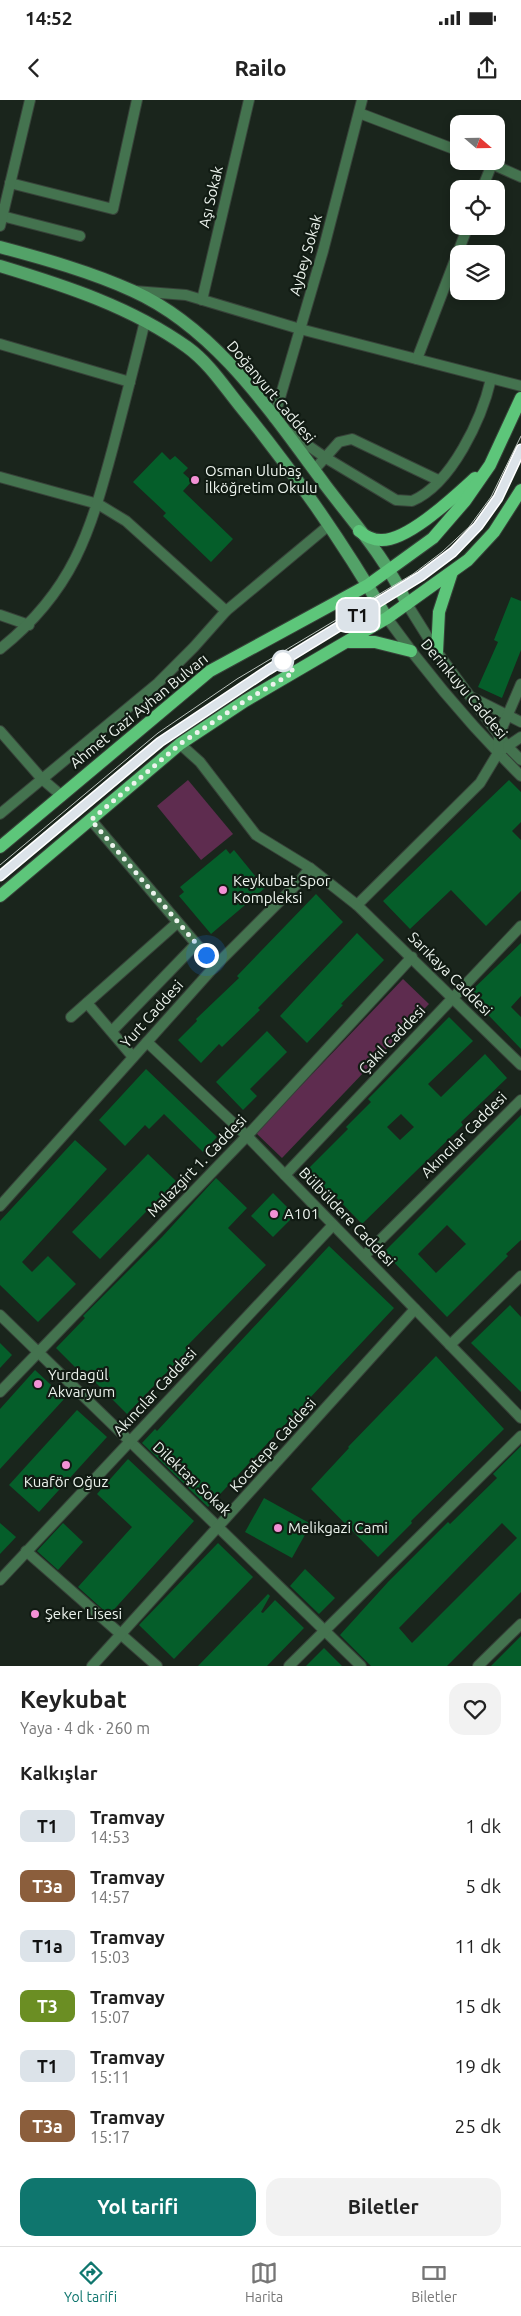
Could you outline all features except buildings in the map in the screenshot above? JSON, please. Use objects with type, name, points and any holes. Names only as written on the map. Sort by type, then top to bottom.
[{"type":"main road","points":[[359,531],[375,540],[392,539],[437,512],[490,465],[521,398]]},
{"type":"main road","name":"Ahmet Gazi Ayhan Bulvarı","points":[[0,847],[210,672],[368,585],[433,538],[465,501],[490,465]]},
{"type":"main road","points":[[0,896],[180,744],[245,701],[387,618],[468,560],[482,547],[506,516],[521,490]]},
{"type":"main road","points":[[437,652],[439,612],[452,572]]},
{"type":"main road","points":[[344,643],[375,642],[411,651]]},
{"type":"street","points":[[30,100],[1,221],[80,236]]},
{"type":"street","points":[[10,183],[113,209],[137,100]]},
{"type":"street","name":"Aşı Sokak","points":[[202,300],[249,100]]},
{"type":"street","name":"Aybey Sokak","points":[[278,422],[300,329],[362,100]]},
{"type":"street","points":[[359,113],[450,148]]},
{"type":"street","points":[[505,170],[521,177]]},
{"type":"street","points":[[417,359],[465,235]]},
{"type":"street","name":"Doğanyurt Caddesi","points":[[0,247],[54,262],[133,290],[169,311],[202,336],[238,374],[278,422],[359,531],[388,572],[407,604]]},
{"type":"street","name":"Doğanyurt Caddesi","points":[[0,266],[98,298],[145,321],[188,348],[206,363],[283,461],[368,585],[387,618]]},
{"type":"street","points":[[133,290],[186,295],[300,329],[521,386]]},
{"type":"street","points":[[0,649],[29,624],[48,602],[69,572],[88,532],[98,504],[145,321]]},
{"type":"street","points":[[0,344],[130,382]]},
{"type":"street","points":[[278,422],[326,458],[401,502],[417,499],[438,480],[469,438],[482,409],[491,378]]},
{"type":"street","points":[[314,470],[339,442],[352,439],[438,480]]},
{"type":"street","points":[[0,477],[98,504],[126,521],[226,611]]},
{"type":"street","points":[[0,814],[158,683],[226,611],[328,526]]},
{"type":"street","name":"Derinkuyu Caddesi","points":[[407,604],[437,652],[507,746],[521,760]]},
{"type":"street","points":[[0,615],[29,624]]},
{"type":"street","name":"Derinkuyu Caddesi","points":[[387,618],[411,651],[498,753],[521,776]]},
{"type":"street","points":[[498,753],[499,735],[509,717],[510,708],[521,684]]},
{"type":"street","points":[[471,697],[521,722]]},
{"type":"street","points":[[0,731],[42,779],[62,796]]},
{"type":"street","points":[[180,744],[200,762],[256,835],[310,868],[357,905],[480,783],[498,753],[521,737]]},
{"type":"street","points":[[91,820],[215,966]]},
{"type":"street","name":"Yurt Caddesi","points":[[0,1206],[215,966],[299,882],[310,868]]},
{"type":"street","name":"Sarıkaya Caddesi","points":[[357,905],[521,1066]]},
{"type":"street","points":[[71,1017],[177,923]]},
{"type":"street","name":"Çakıl Caddesi","points":[[285,1175],[521,926]]},
{"type":"street","points":[[112,1031],[196,944]]},
{"type":"street","name":"Malazgirt 1. Caddesi","points":[[0,1392],[247,1136],[412,957]]},
{"type":"street","points":[[87,1003],[133,1057]]},
{"type":"street","name":"Bülbüldere Caddesi","points":[[147,1042],[247,1136],[521,1418]]},
{"type":"street","name":"Akıncılar Caddesi","points":[[364,1256],[521,1100]]},
{"type":"street","name":"Akıncılar Caddesi","points":[[0,1580],[333,1225]]},
{"type":"street","points":[[450,1345],[521,1276]]},
{"type":"street","name":"Kocatepe Caddesi","points":[[92,1666],[415,1309]]},
{"type":"street","name":"Dilektaşı Sokak","points":[[0,1316],[220,1526],[325,1633],[362,1666]]},
{"type":"street","points":[[290,1666],[521,1436]]},
{"type":"street","points":[[26,1551],[157,1666]]},
{"type":"street","points":[[478,1666],[521,1624]]},
{"type":"shaded area","points":[[188,780],[233,834],[201,860],[157,806]]},
{"type":"shaded area","points":[[403,979],[429,1004],[282,1158],[256,1133]]},
{"type":"tram line","points":[[0,865],[158,733],[237,679],[413,574],[442,552],[469,527],[491,497],[521,436]]},
{"type":"tram line","name":"T1","points":[[0,876],[160,742],[268,670],[421,576],[453,552],[489,512],[498,498],[521,449]]},
{"type":"tram line","points":[[0,876],[160,742],[223,699],[359,614]]},
{"type":"place","name":"Osman Ulubaş İlköğretim Okulu","points":[[195,480]]},
{"type":"place","name":"Keykubat Spor Kompleksi","points":[[223,890]]},
{"type":"place","name":"A101","points":[[274,1214]]},
{"type":"place","name":"Yurdagül Akvaryum","points":[[38,1384]]},
{"type":"place","name":"Kuaför Oğuz","points":[[66,1465]]},
{"type":"place","name":"Melikgazi Cami","points":[[278,1528]]},
{"type":"place","name":"Şeker Lisesi","points":[[35,1614]]},
{"type":"route","points":[[206,955],[91,820],[180,744],[245,701],[294,672],[283,661]]}]
